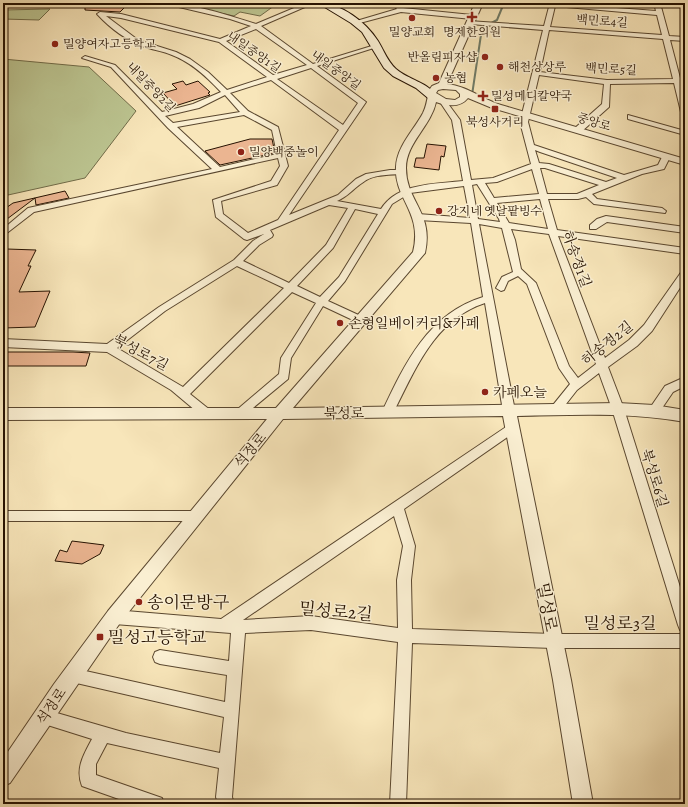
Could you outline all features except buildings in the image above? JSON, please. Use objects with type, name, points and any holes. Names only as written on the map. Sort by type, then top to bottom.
[{"type":"main road","points":[[322,3],[356,22],[369,35],[386,65],[396,74],[426,89],[432,96]]},
{"type":"main road","points":[[409,80],[438,87]]},
{"type":"street","name":"내일중앙길","points":[[165,3],[232,18],[256,26],[362,102],[281,221]]},
{"type":"street","points":[[282,14],[290,3]]},
{"type":"street","points":[[221,41],[311,3]]},
{"type":"street","points":[[356,22],[401,10],[395,3]]},
{"type":"street","points":[[426,115],[433,102],[432,90],[443,84],[479,3]]},
{"type":"street","points":[[657,3],[685,112]]},
{"type":"street","points":[[525,114],[552,4],[659,13]]},
{"type":"street","name":"백민로4길","points":[[401,10],[496,24],[685,39]]},
{"type":"street","name":"내일중앙1길","points":[[226,92],[193,64],[176,54],[142,44],[126,35],[100,14],[121,16],[221,41],[343,129]]},
{"type":"street","points":[[160,115],[196,106],[226,92],[376,46]]},
{"type":"street","name":"내일중앙2길","points":[[85,58],[113,66],[171,126],[218,170]]},
{"type":"street","points":[[448,73],[452,82],[462,94]]},
{"type":"street","name":"백민로5길","points":[[535,73],[608,82],[676,81],[685,79]]},
{"type":"street","points":[[578,130],[606,105],[608,82]]},
{"type":"street","points":[[438,87],[449,86],[462,94]]},
{"type":"street","points":[[226,92],[245,113],[275,129],[284,166],[274,183],[217,200],[219,215],[247,237],[348,193],[360,180],[374,174],[402,172]]},
{"type":"street","points":[[426,115],[444,102],[462,94]]},
{"type":"street","points":[[462,94],[458,104],[456,120],[509,411]]},
{"type":"street","name":"중앙로","points":[[462,94],[495,106],[685,162]]},
{"type":"street","points":[[432,96],[444,102],[456,120]]},
{"type":"street","name":"내일중앙2길","points":[[171,126],[245,113]]},
{"type":"street","name":"하송정1길","points":[[525,114],[524,122],[553,234],[618,409]]},
{"type":"street","name":"석정로","points":[[3,776],[42,717],[114,617],[280,413],[419,253],[424,236],[402,172],[406,150],[426,115]]},
{"type":"street","points":[[631,117],[685,133]]},
{"type":"street","points":[[531,147],[544,150],[625,178]]},
{"type":"street","points":[[3,233],[31,210],[123,192],[281,154]]},
{"type":"street","points":[[490,201],[524,199],[543,196],[570,198],[661,167],[666,157]]},
{"type":"street","points":[[238,414],[284,376],[286,358],[321,302],[342,279],[389,202],[408,191],[494,180],[535,164],[546,166],[606,185]]},
{"type":"street","points":[[479,182],[503,219],[511,240],[517,270],[531,283],[564,368],[577,385]]},
{"type":"street","points":[[587,193],[594,201],[662,212]]},
{"type":"street","points":[[328,202],[383,212]]},
{"type":"street","points":[[183,394],[330,246],[353,206]]},
{"type":"street","points":[[418,217],[474,221],[553,234],[685,251]]},
{"type":"street","points":[[593,227],[600,221],[606,219],[685,230]]},
{"type":"street","points":[[109,348],[162,309],[237,262],[256,243],[269,235],[266,230]]},
{"type":"street","points":[[237,262],[361,320]]},
{"type":"street","points":[[501,288],[502,280],[506,277],[520,273]]},
{"type":"street","name":"하송정2길","points":[[555,410],[577,385],[633,343],[648,328],[681,285],[685,273]]},
{"type":"street","points":[[388,412],[403,377],[423,346],[441,325],[474,302],[488,299]]},
{"type":"street","name":"북성로7길","points":[[3,343],[109,348],[175,387],[206,413]]},
{"type":"street","points":[[654,411],[669,389],[685,381]]},
{"type":"street","name":"북성로","points":[[3,414],[238,414],[618,409],[654,411],[685,416]]},
{"type":"street","name":"북성로6길","points":[[618,409],[685,625]]},
{"type":"street","name":"밀성로","points":[[509,411],[554,642],[583,804]]},
{"type":"street","points":[[222,626],[512,428]]},
{"type":"street","points":[[397,507],[409,550],[405,564],[405,636],[398,804]]},
{"type":"street","points":[[3,516],[195,516]]},
{"type":"street","name":"밀성로2길","points":[[114,617],[239,627],[311,623],[405,636],[554,642]]},
{"type":"street","points":[[226,804],[224,797],[239,627]]},
{"type":"street","name":"밀성로3길","points":[[554,642],[685,641]]},
{"type":"street","points":[[160,657],[235,669]]},
{"type":"street","points":[[72,675],[232,711]]},
{"type":"street","points":[[42,717],[103,734],[227,762]]},
{"type":"street","points":[[103,734],[88,764],[88,780],[156,804]]},
{"type":"green space","points":[[211,3],[278,3],[260,16],[240,12],[234,16],[202,9]]},
{"type":"green space","points":[[50,9],[39,20],[3,19],[3,10]]},
{"type":"green space","points":[[3,59],[89,67],[136,111],[85,178],[8,195],[3,199]]},
{"type":"waterway","points":[[472,95],[482,28],[497,20],[504,3]]},
{"type":"place","name":"명제한의원","points":[[472,17]]},
{"type":"place","name":"밀양교회","points":[[412,18]]},
{"type":"place","name":"밀양여자고등학교","points":[[55,44]]},
{"type":"place","name":"반올림피자샵","points":[[485,57]]},
{"type":"place","name":"해천상상루","points":[[500,67]]},
{"type":"place","name":"농협","points":[[436,78]]},
{"type":"place","name":"밀성메디칼약국","points":[[483,96]]},
{"type":"place","name":"북성사거리","points":[[495,109]]},
{"type":"place","name":"밀양백중놀이","points":[[241,152]]},
{"type":"place","name":"강지네 옛날팥빙수","points":[[439,211]]},
{"type":"place","name":"손형일베이커리&카페","points":[[340,323]]},
{"type":"place","name":"카페오늘","points":[[485,392]]},
{"type":"place","name":"송이문방구","points":[[139,602]]},
{"type":"place","name":"밀성고등학교","points":[[100,637]]}]
